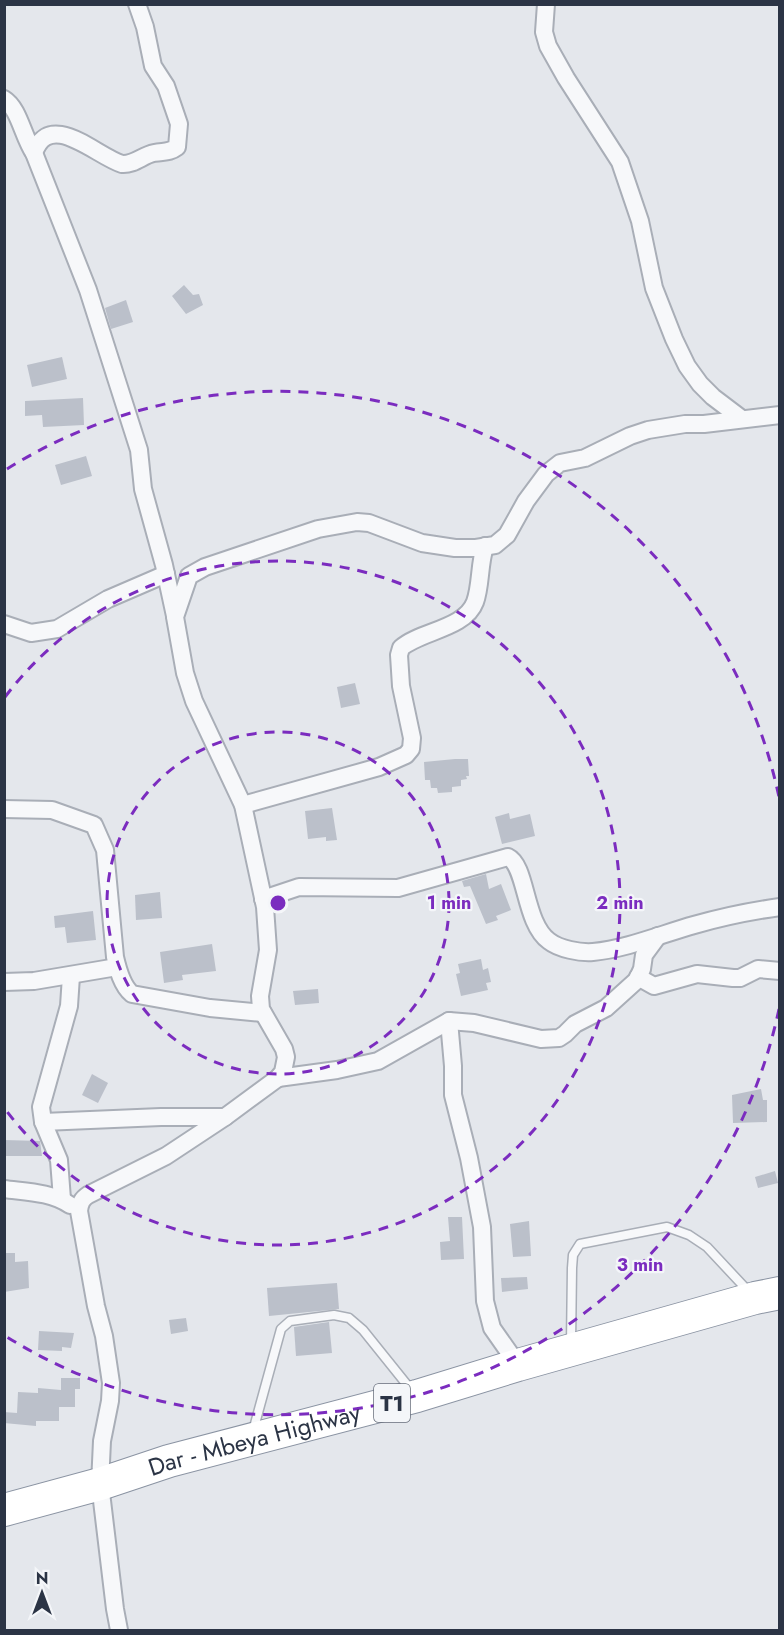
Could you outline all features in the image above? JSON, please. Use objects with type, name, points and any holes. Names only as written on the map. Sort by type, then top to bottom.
[{"type":"highway","name":"Dar - Mbeya Highway","points":[[4,1510],[99,1484],[169,1461],[417,1396],[518,1365],[767,1296]]},
{"type":"street","points":[[34,153],[39,142],[48,136],[58,134],[70,137],[122,164],[129,164],[154,153],[171,152],[177,147],[179,124],[166,86],[153,66],[145,27],[137,4]]},
{"type":"street","points":[[546,4],[544,32],[548,46],[620,162],[640,222],[654,288],[674,339],[687,366],[700,384],[742,419]]},
{"type":"street","points":[[4,99],[11,104],[26,142],[34,153],[81,271],[139,450],[143,489],[166,574],[194,701],[243,805],[263,899],[268,950],[260,996],[263,1013],[284,1049],[286,1057],[283,1072],[278,1078],[225,1117],[166,1156],[81,1200],[79,1210],[96,1306],[104,1336],[112,1392],[102,1441],[99,1484],[119,1630]]},
{"type":"street","points":[[175,617],[189,576],[194,572],[318,529],[363,522],[422,543],[455,548],[495,544],[507,535],[526,501],[546,474],[560,463],[585,458],[630,436],[648,430],[780,415]]},
{"type":"street","points":[[243,805],[379,767],[406,755],[411,749],[412,738],[401,686],[400,648],[449,625],[472,608],[476,599],[480,561],[485,546]]},
{"type":"street","points":[[4,624],[31,633],[57,629],[108,599],[166,574]]},
{"type":"street","points":[[4,809],[52,810],[94,825],[105,850],[117,967],[128,991],[136,996],[210,1008],[263,1013]]},
{"type":"street","points":[[263,899],[300,887],[398,888],[508,856],[518,866],[526,902],[537,927],[548,941],[566,948],[591,952],[697,924],[780,907]]},
{"type":"street","points":[[278,1078],[337,1070],[378,1061],[449,1021],[467,1022],[541,1039],[559,1038],[575,1024],[606,1008],[638,977],[644,955],[658,936]]},
{"type":"street","points":[[4,982],[34,981],[117,967]]},
{"type":"street","points":[[638,977],[654,986],[697,974],[740,978],[758,969],[780,971]]},
{"type":"street","points":[[62,1199],[60,1160],[43,1122],[41,1107],[69,1006],[70,976]]},
{"type":"street","points":[[449,1021],[453,1095],[469,1158],[482,1227],[485,1301],[492,1328],[518,1365]]},
{"type":"street","points":[[43,1122],[225,1117]]},
{"type":"street","points":[[4,1189],[50,1195],[62,1199],[79,1210]]},
{"type":"lane","points":[[571,1351],[573,1255],[580,1244],[667,1227],[689,1235],[707,1247],[767,1296]]},
{"type":"lane","points":[[250,1441],[281,1329],[290,1321],[334,1315],[349,1318],[363,1330],[417,1396]]},
{"type":"building","points":[[184,285],[193,295],[199,294],[203,305],[186,314],[172,296]]},
{"type":"building","points":[[126,300],[133,322],[111,329],[105,308]]},
{"type":"building","points":[[62,357],[67,379],[32,387],[27,365]]},
{"type":"building","points":[[83,398],[84,425],[43,427],[42,415],[25,416],[25,401]]},
{"type":"building","points":[[86,456],[92,476],[61,485],[55,465]]},
{"type":"building","points":[[355,683],[360,704],[341,708],[337,687]]},
{"type":"building","points":[[468,759],[469,776],[461,780],[461,786],[452,787],[452,792],[438,793],[437,788],[431,788],[430,780],[425,780],[424,762]]},
{"type":"building","points":[[332,808],[337,840],[326,841],[326,837],[308,839],[305,811]]},
{"type":"building","points":[[509,813],[510,819],[530,814],[535,836],[502,844],[495,817]]},
{"type":"building","points":[[486,874],[489,889],[501,884],[511,910],[496,916],[498,920],[486,924],[470,886],[464,887],[462,881]]},
{"type":"building","points":[[160,892],[162,918],[136,920],[135,895]]},
{"type":"building","points":[[93,911],[96,940],[67,943],[65,927],[55,928],[54,916]]},
{"type":"building","points":[[212,944],[216,971],[182,975],[183,980],[164,983],[160,952]]},
{"type":"building","points":[[481,959],[483,970],[488,968],[491,982],[486,983],[488,990],[461,996],[456,974],[460,973],[458,964]]},
{"type":"building","points":[[318,989],[319,1003],[295,1005],[293,991]]},
{"type":"building","points":[[92,1074],[108,1083],[98,1103],[82,1095]]},
{"type":"building","points":[[761,1089],[763,1100],[767,1100],[767,1122],[733,1123],[732,1095]]},
{"type":"building","points":[[4,1140],[40,1141],[42,1156],[4,1156]]},
{"type":"building","points":[[775,1171],[778,1183],[758,1188],[755,1177]]},
{"type":"building","points":[[448,1217],[462,1217],[464,1259],[441,1260],[440,1242],[450,1241]]},
{"type":"building","points":[[529,1221],[531,1256],[513,1257],[510,1224]]},
{"type":"building","points":[[4,1253],[15,1253],[15,1262],[28,1261],[29,1288],[4,1292]]},
{"type":"building","points":[[527,1277],[528,1289],[502,1292],[501,1278]]},
{"type":"building","points":[[337,1283],[339,1309],[269,1316],[267,1288]]},
{"type":"building","points":[[186,1318],[188,1331],[171,1334],[169,1320]]},
{"type":"building","points":[[329,1322],[332,1353],[296,1356],[294,1327]]},
{"type":"building","points":[[39,1331],[74,1333],[71,1348],[62,1347],[62,1351],[38,1350]]},
{"type":"building","points":[[61,1378],[80,1378],[80,1389],[75,1389],[75,1407],[59,1407],[59,1421],[36,1421],[36,1426],[4,1423],[4,1412],[17,1413],[18,1392],[38,1393],[38,1388],[61,1390]]}]
